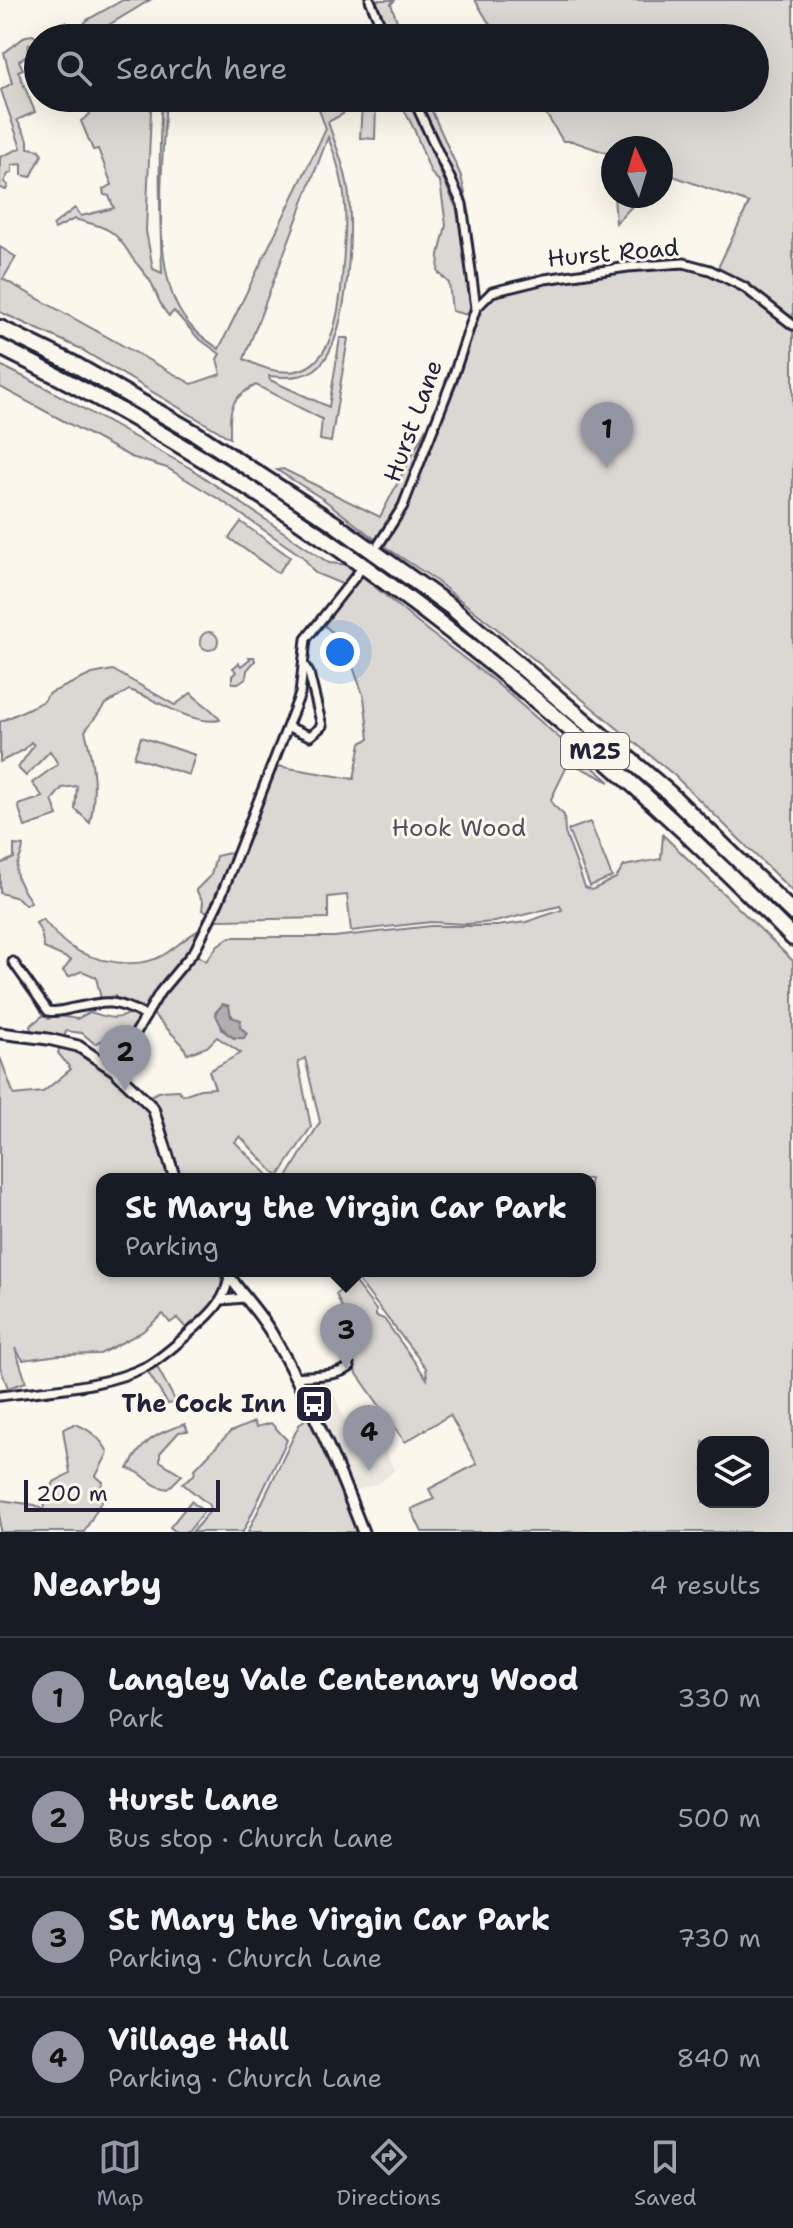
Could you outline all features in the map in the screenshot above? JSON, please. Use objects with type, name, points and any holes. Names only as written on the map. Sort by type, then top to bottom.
[{"type":"highway","name":"M25","points":[[0,328],[72,363],[195,433],[332,522],[451,607],[668,792],[793,913]]},
{"type":"highway","name":"M25","points":[[0,347],[67,380],[188,450],[324,537],[441,622],[556,717],[660,809],[793,938]]},
{"type":"street","points":[[370,0],[380,24]]},
{"type":"street","points":[[419,112],[462,204],[476,308]]},
{"type":"street","name":"Hurst Road","points":[[492,292],[556,277],[684,263],[710,270],[744,287],[793,325]]},
{"type":"street","points":[[474,285],[481,292],[492,292]]},
{"type":"street","points":[[476,308],[492,292]]},
{"type":"street","name":"Hurst Lane","points":[[379,544],[403,506],[476,308]]},
{"type":"street","points":[[114,1070],[160,992],[195,950],[219,901],[300,694],[306,639],[358,573]]},
{"type":"street","points":[[288,727],[310,736],[322,726],[309,673],[303,663]]},
{"type":"street","points":[[13,962],[48,1011],[56,1013],[99,1002],[121,1003],[146,1016]]},
{"type":"street","points":[[0,1033],[78,1046],[114,1070],[153,1108],[173,1173]]},
{"type":"street","points":[[0,1396],[98,1382],[148,1365],[198,1325],[222,1300],[228,1289],[228,1277]]},
{"type":"street","points":[[230,1277],[272,1333],[295,1377],[363,1532]]},
{"type":"street","points":[[222,1300],[244,1298]]},
{"type":"street","points":[[295,1377],[332,1374],[350,1367]]},
{"type":"shaded area","points":[[223,1004],[229,1006],[231,1017],[241,1020],[240,1027],[247,1033],[244,1038],[233,1037],[222,1027],[215,1013]]},
{"type":"shaded area","points":[[326,1376],[345,1421],[353,1428],[364,1421],[387,1454],[394,1471],[381,1482],[351,1493],[298,1378]]},
{"type":"green space","points":[[123,0],[150,0],[110,24],[84,24]]},
{"type":"green space","points":[[373,0],[395,0],[391,4],[398,24],[384,24]]},
{"type":"green space","points":[[475,0],[793,0],[793,892],[674,775],[496,628],[431,577],[381,544],[399,517],[426,459],[480,307],[492,295],[512,289],[634,270],[675,267],[715,274],[749,203],[673,176],[673,136],[601,136],[601,151],[563,141],[545,112],[769,112],[769,24],[490,24]]},
{"type":"green space","points":[[24,38],[24,57],[19,61],[23,69],[18,71],[24,85],[24,112],[35,112],[17,120],[28,140],[28,148],[40,150],[42,155],[31,177],[22,175],[22,164],[12,165],[12,173],[4,182],[8,185],[6,190],[0,188],[0,157],[21,148],[1,90],[12,83],[4,53]]},
{"type":"green space","points":[[89,112],[151,112],[146,231],[153,269],[162,273],[160,207],[160,142],[161,112],[165,112],[161,211],[166,270],[183,316],[219,349],[326,129],[320,112],[344,112],[328,122],[345,172],[349,206],[347,276],[339,323],[333,343],[320,366],[307,374],[292,377],[269,376],[270,380],[329,407],[340,338],[348,338],[331,442],[320,440],[322,419],[256,385],[240,395],[232,406],[230,438],[77,347],[0,312],[0,247],[16,257],[3,279],[192,384],[221,374],[217,359],[220,354],[198,338],[174,311],[169,316],[150,281],[115,235],[74,219],[55,229],[53,225],[75,208],[81,216],[114,208],[103,189],[112,185],[98,149],[93,150],[81,121]],"holes":[[[328,137],[343,189],[345,233],[338,313],[332,334],[323,352],[311,365],[294,371],[272,370],[244,359]]]},
{"type":"green space","points":[[362,112],[376,112],[375,139],[360,138]]},
{"type":"green space","points":[[405,112],[414,112],[457,210],[472,299],[468,315],[452,311],[449,283],[438,272],[446,225],[440,182],[431,173]]},
{"type":"green space","points":[[423,112],[432,112],[461,176],[470,215]]},
{"type":"green space","points":[[615,208],[630,208],[616,223]]},
{"type":"green space","points":[[0,365],[190,468],[329,563],[351,565],[355,569],[344,585],[315,573],[303,557],[222,501],[167,468],[131,457],[0,387]]},
{"type":"green space","points":[[426,428],[403,499],[376,540],[323,499],[277,470],[283,469],[380,517]]},
{"type":"green space","points":[[241,522],[290,557],[278,573],[229,538]]},
{"type":"green space","name":"Hook Wood","points":[[361,575],[494,681],[610,782],[569,762],[551,799],[564,815],[565,833],[585,887],[592,890],[616,878],[624,866],[661,859],[663,835],[793,961],[793,1532],[422,1532],[411,1509],[434,1499],[429,1489],[477,1464],[450,1415],[405,1442],[353,1368],[337,1338],[351,1329],[336,1294],[353,1280],[376,1310],[376,1316],[384,1319],[427,1379],[426,1368],[356,1277],[596,1277],[596,1173],[290,1173],[320,1122],[305,1058],[298,1062],[311,1127],[281,1173],[274,1173],[240,1136],[235,1142],[266,1173],[178,1173],[171,1152],[165,1155],[170,1173],[96,1173],[96,1277],[221,1277],[221,1290],[209,1311],[188,1330],[177,1318],[170,1323],[163,1314],[142,1332],[100,1354],[23,1360],[15,1348],[26,1382],[8,1388],[0,1367],[0,1057],[14,1095],[43,1092],[71,1069],[58,1053],[60,1045],[83,1054],[103,1067],[140,1100],[161,1091],[178,1090],[183,1095],[215,1088],[209,1071],[241,1053],[217,1037],[207,1047],[187,1054],[183,1045],[152,1013],[164,992],[195,953],[206,961],[218,945],[230,937],[334,937],[431,926],[497,926],[526,922],[562,910],[560,906],[495,922],[431,922],[351,931],[347,895],[328,897],[328,918],[217,920],[277,766],[354,779],[361,743],[369,739],[364,697],[346,648],[350,646],[346,634],[336,636],[324,625]],"holes":[[[230,1013],[240,1027],[235,1039],[222,1030],[220,1020]]]},
{"type":"green space","points":[[209,632],[218,641],[209,650],[200,641]]},
{"type":"green space","points":[[249,657],[254,657],[255,661],[247,670],[246,678],[232,683],[236,672],[233,668],[239,663],[241,666]]},
{"type":"green space","points":[[113,670],[175,705],[191,693],[220,720],[198,719],[129,690],[105,705],[85,731],[94,777],[90,823],[75,809],[77,786],[62,788],[52,800],[58,816],[25,827],[18,805],[43,797],[32,783],[58,764],[50,751],[26,776],[18,768],[34,745],[31,742],[24,750],[0,762],[0,722],[44,701],[48,694],[92,674]]},
{"type":"green space","points":[[141,737],[195,755],[189,775],[134,757]]},
{"type":"green space","points":[[590,822],[612,877],[590,886],[568,830]]},
{"type":"green space","points":[[14,845],[23,846],[16,870],[20,885],[31,902],[25,905],[18,898],[0,893],[0,864],[14,858]]},
{"type":"green space","points":[[230,853],[232,859],[210,912],[202,910],[203,902],[196,890],[211,875],[216,856]]},
{"type":"green space","points":[[43,919],[58,937],[79,952],[104,960],[130,963],[165,954],[201,929],[195,943],[139,1018],[130,1037],[119,1035],[116,1052],[110,1051],[103,1040],[95,1044],[82,1033],[66,1031],[64,1038],[32,1034],[30,1026],[45,1014],[49,1019],[53,1015],[77,1019],[90,1012],[115,1018],[129,1013],[120,1008],[115,996],[101,999],[96,977],[82,971],[68,977],[63,971],[71,960],[44,948],[36,923]]},
{"type":"green space","points":[[155,1363],[176,1402],[168,1404],[146,1369]]},
{"type":"green space","points":[[307,1417],[315,1428],[359,1532],[248,1532],[299,1425]]},
{"type":"green space","points":[[254,1422],[256,1427],[271,1423],[287,1440],[243,1532],[192,1532],[210,1511],[209,1505],[182,1483],[194,1475],[195,1469],[230,1432]]},
{"type":"green space","points":[[74,1424],[94,1435],[108,1453],[96,1476],[103,1482],[99,1491],[105,1495],[84,1532],[0,1532],[0,1500],[43,1509],[54,1482],[70,1473],[63,1429]]},
{"type":"green space","points":[[185,1424],[188,1431],[179,1432],[160,1453],[160,1461],[182,1475],[168,1489],[128,1469],[151,1439]]},
{"type":"green space","points":[[191,1501],[204,1512],[188,1532],[176,1532],[170,1527]]},
{"type":"place","name":"Langley Vale Centenary Wood","points":[[607,468]]},
{"type":"place","name":"Hurst Lane","points":[[125,1091]]},
{"type":"place","name":"St Mary the Virgin Car Park","points":[[346,1369]]},
{"type":"place","name":"The Cock Inn","points":[[314,1404]]},
{"type":"place","name":"Village Hall","points":[[369,1471]]}]
